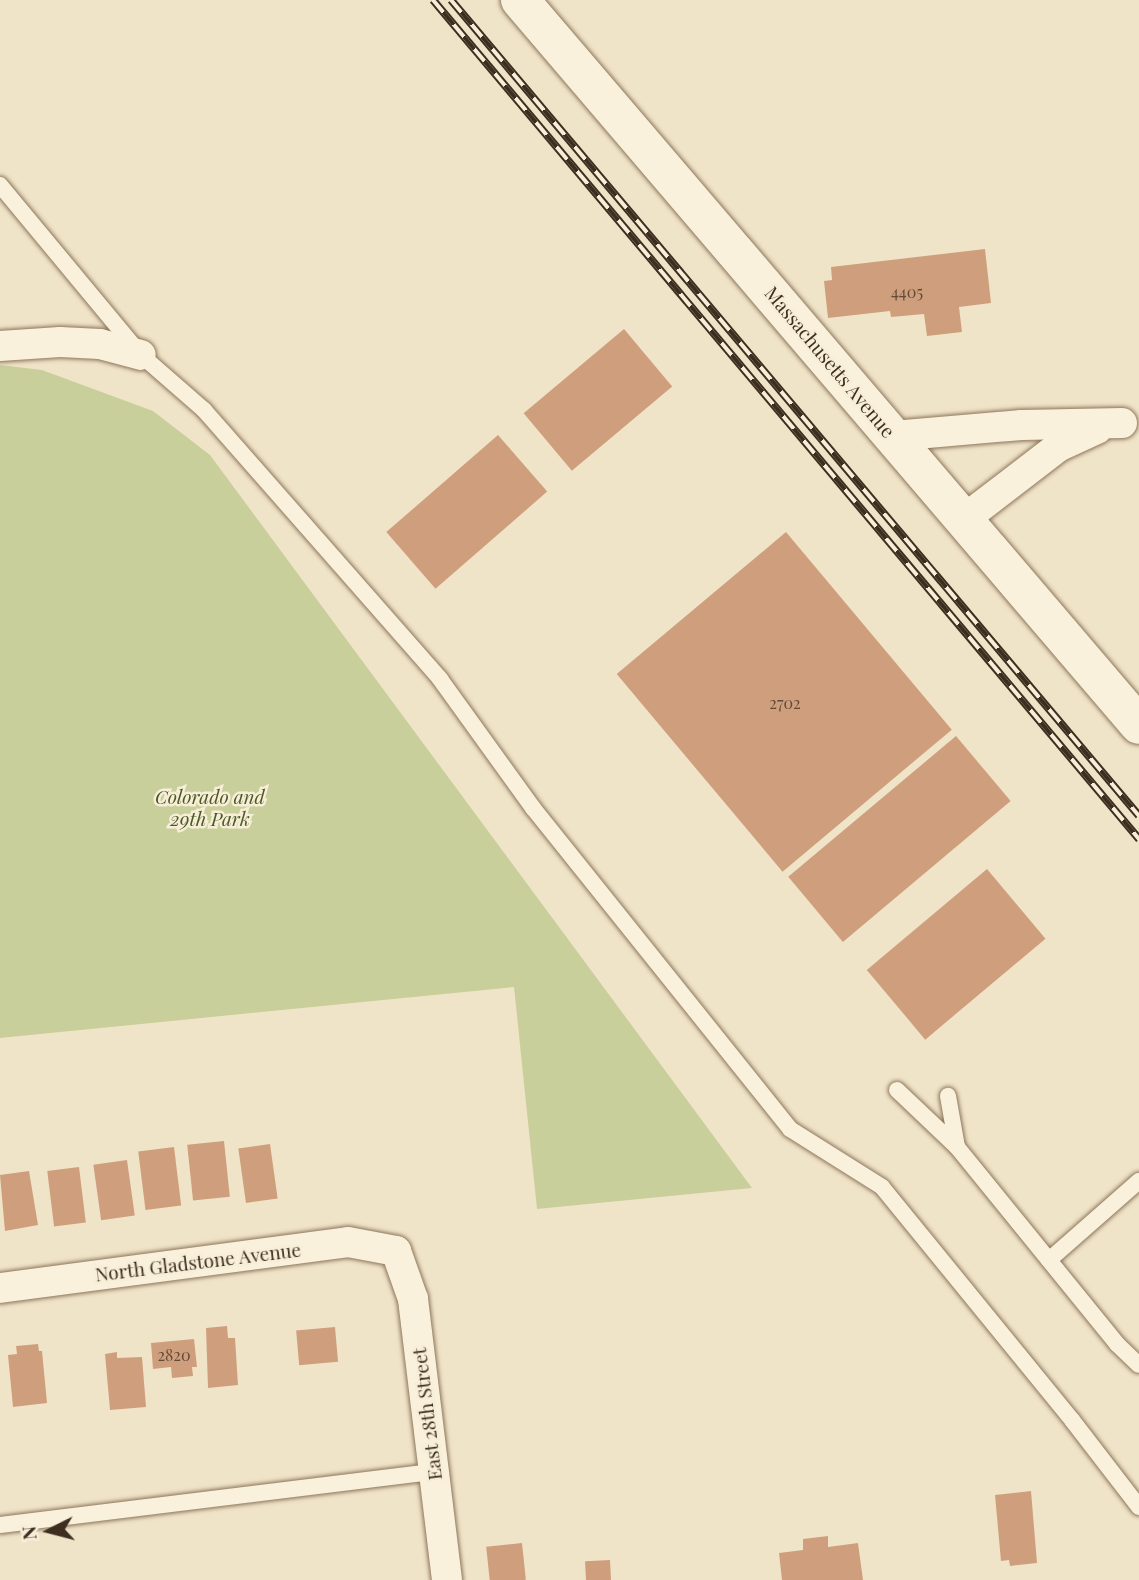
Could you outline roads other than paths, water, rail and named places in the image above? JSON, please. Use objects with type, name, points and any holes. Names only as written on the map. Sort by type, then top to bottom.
[{"type":"main road","name":"Massachusetts Avenue","points":[[520,0],[1139,725]]},
{"type":"street","points":[[0,346],[60,342],[100,344],[141,355]]},
{"type":"street","points":[[893,436],[1021,425],[1130,422]]},
{"type":"street","points":[[963,520],[1058,447],[1092,430],[1130,422]]},
{"type":"street","name":"North Gladstone Avenue","points":[[0,1288],[348,1242],[396,1251]]},
{"type":"street","name":"East 28th Street","points":[[396,1251],[414,1298],[447,1580]]},
{"type":"lane","points":[[0,186],[141,355],[204,410],[440,679],[533,808],[790,1129],[882,1187],[1072,1420],[1139,1507]]},
{"type":"lane","points":[[897,1090],[957,1147],[1117,1344],[1139,1365]]},
{"type":"lane","points":[[948,1096],[957,1147]]},
{"type":"lane","points":[[1049,1261],[1139,1181]]},
{"type":"lane","points":[[0,1525],[434,1472]]},
{"type":"railway","points":[[433,0],[1139,839]]},
{"type":"railway","points":[[451,0],[1139,816]]},
{"type":"park label","name":"Colorado and 29th Park","points":[[210,808]]}]
